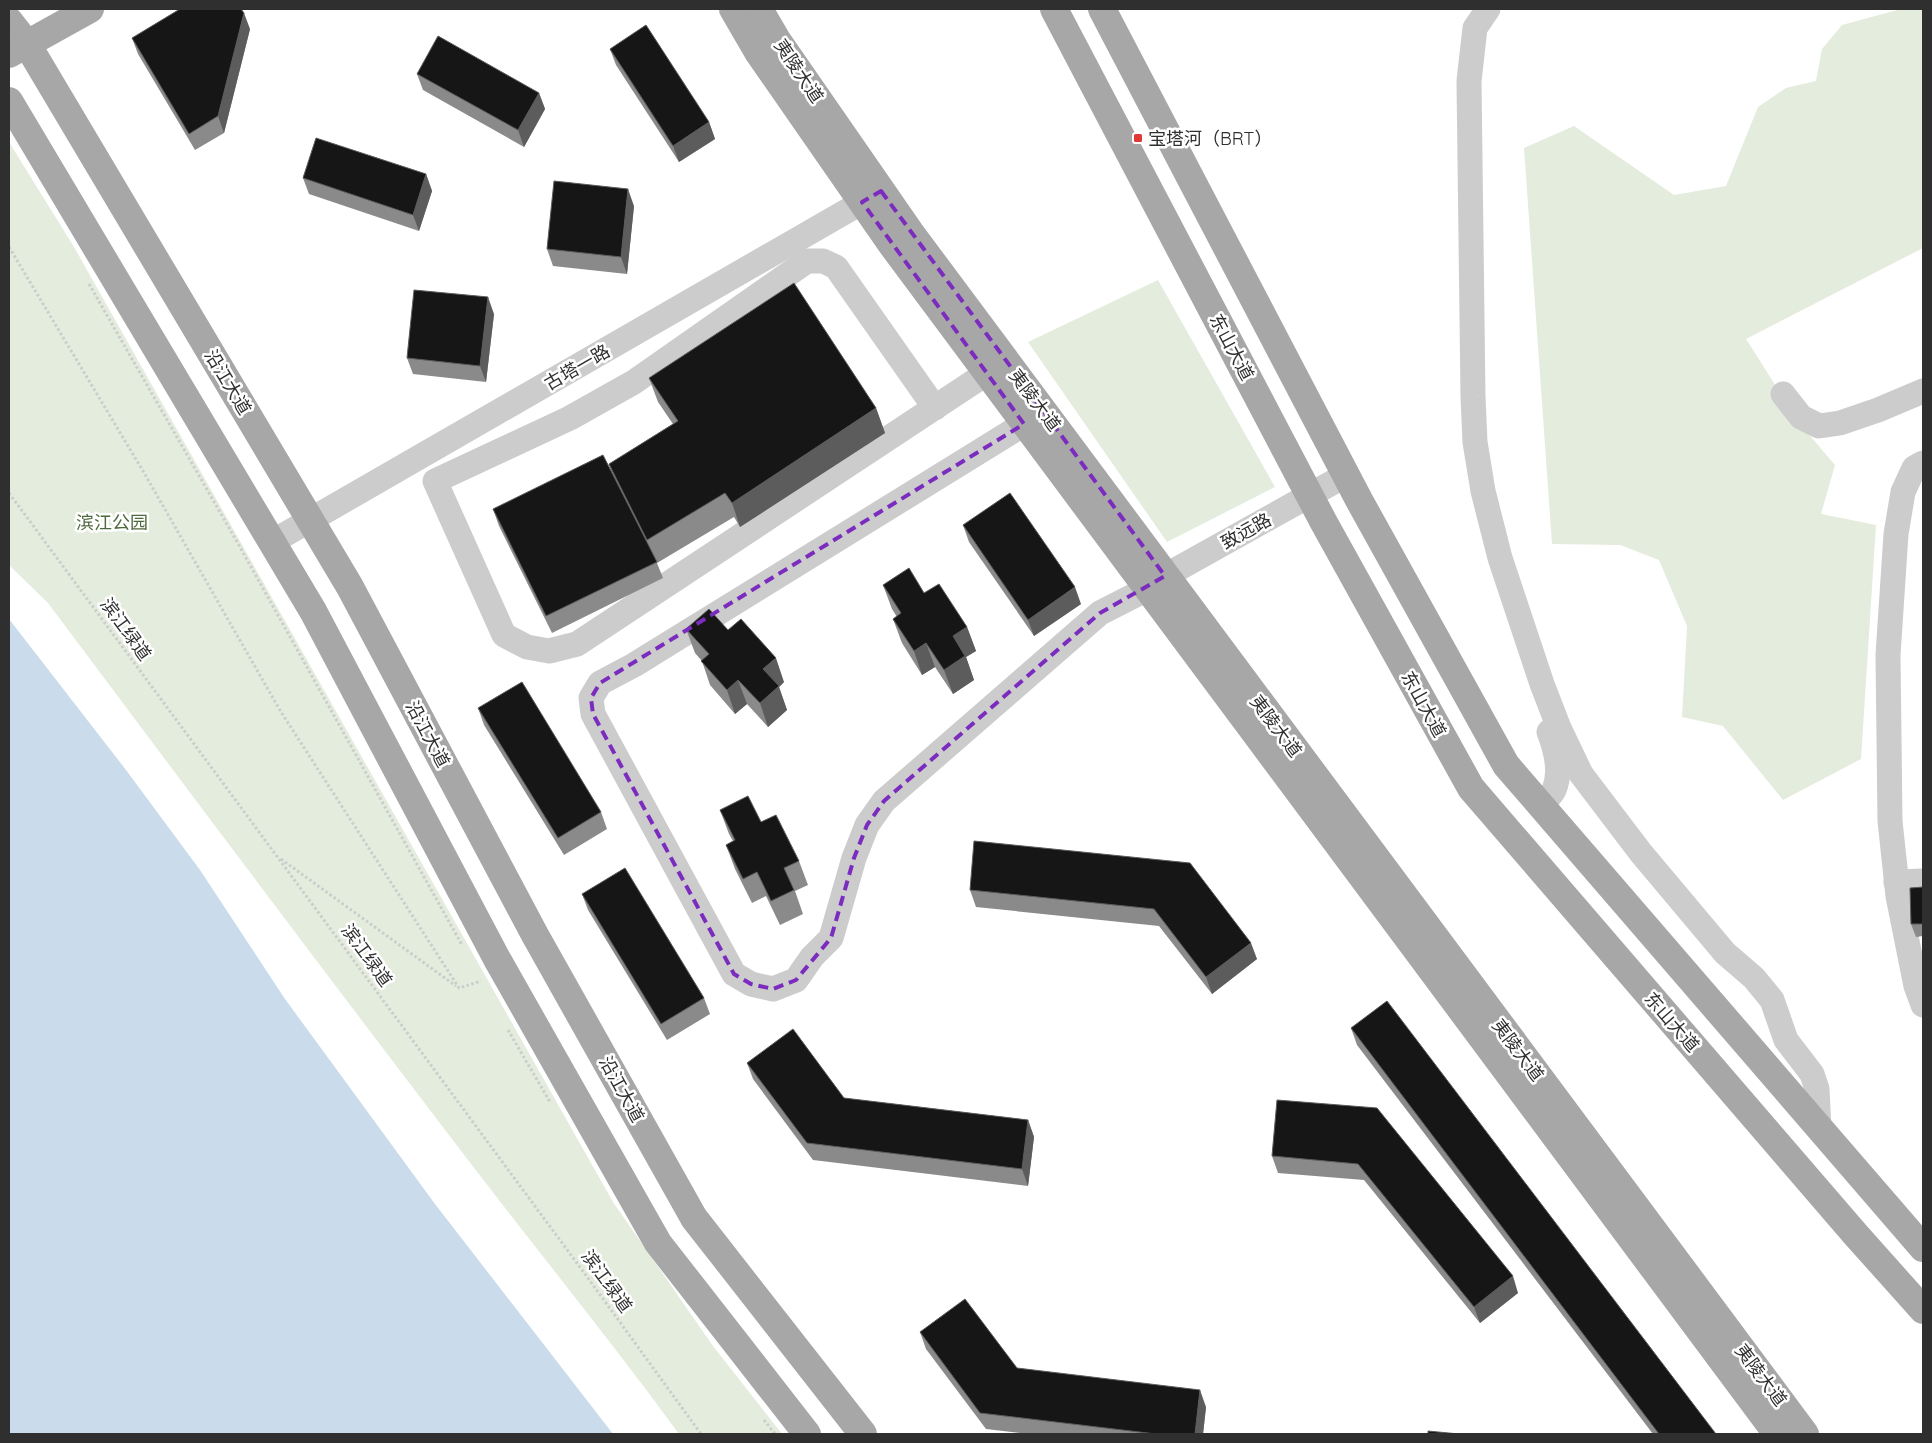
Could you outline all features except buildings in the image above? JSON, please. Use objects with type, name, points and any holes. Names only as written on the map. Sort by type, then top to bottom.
[{"type":"main road","points":[[9,20],[26,9]]},
{"type":"main road","points":[[18,49],[90,9]]},
{"type":"main road","name":"夷陵大道","points":[[734,9],[758,52],[872,197],[910,232],[1156,583],[1777,1434]]},
{"type":"main road","name":"夷陵大道","points":[[759,9],[872,197],[987,373],[1024,424],[1156,583],[1805,1434]]},
{"type":"main road","name":"东山大道","points":[[1054,9],[1310,495],[1471,788],[1856,1235],[1923,1310]]},
{"type":"main road","points":[[1102,9],[1346,475],[1506,764],[1923,1248]]},
{"type":"main road","name":"沿江大道","points":[[9,20],[18,49],[311,520],[350,587],[535,935],[694,1218],[863,1434]]},
{"type":"main road","points":[[9,101],[313,611],[498,959],[658,1243],[807,1434]]},
{"type":"street","points":[[1488,9],[1475,28],[1469,81],[1475,442],[1483,491],[1500,558],[1542,684],[1581,774],[1692,914],[1725,953],[1754,978],[1772,1000],[1786,1040],[1812,1074],[1817,1089],[1819,1129]]},
{"type":"street","name":"古塔一路","points":[[272,542],[872,197]]},
{"type":"street","points":[[935,408],[836,267],[823,261],[807,261],[634,382],[570,418],[436,482],[504,635],[527,647],[549,651],[577,644],[935,408],[987,373]]},
{"type":"street","points":[[1784,394],[1801,417],[1819,426],[1840,423],[1923,392]]},
{"type":"street","name":"致远路","points":[[1024,424],[634,665],[600,683],[591,698],[593,714],[734,974],[751,984],[773,989],[796,980],[812,958],[831,938],[854,858],[867,825],[884,801],[1100,613],[1346,475]]},
{"type":"street","points":[[1923,463],[1914,468],[1903,492],[1896,534],[1888,655],[1890,821],[1896,882],[1916,986],[1923,1005]]},
{"type":"street","points":[[843,555],[870,538],[885,523],[886,509]]},
{"type":"street","points":[[1541,805],[1554,792],[1558,772],[1555,747],[1548,728],[1549,718],[1554,714]]},
{"type":"street","points":[[1896,882],[1923,881]]},
{"type":"path","points":[[9,247],[143,471],[281,712],[459,988]]},
{"type":"path","points":[[85,277],[236,540],[462,947]]},
{"type":"path","name":"滨江绿道","points":[[9,493],[701,1434]]},
{"type":"path","points":[[278,858],[459,988]]},
{"type":"path","points":[[459,988],[481,981],[477,972]]},
{"type":"path","points":[[505,1024],[553,1108]]},
{"type":"path","points":[[763,1418],[775,1434]]},
{"type":"highlighted area","points":[[881,191],[1165,576],[1100,613],[884,801],[867,825],[854,858],[831,938],[796,980],[773,989],[751,984],[734,974],[593,714],[591,698],[600,683],[1024,424],[862,202]]},
{"type":"green space","points":[[1901,9],[1923,9],[1923,248],[1746,339],[1800,424],[1835,465],[1821,514],[1876,525],[1861,759],[1783,800],[1723,726],[1682,717],[1687,626],[1659,560],[1620,545],[1552,544],[1524,148],[1574,126],[1674,195],[1726,186],[1758,107],[1786,88],[1816,81],[1822,49],[1842,25]]},
{"type":"green space","name":"滨江公园","points":[[9,142],[74,247],[613,1202],[713,1346],[782,1434],[679,1434],[401,1072],[48,603],[9,565]]},
{"type":"green space","points":[[1158,280],[1275,487],[1167,542],[1028,342]]},
{"type":"water","points":[[9,619],[126,770],[200,870],[285,999],[435,1204],[613,1434],[9,1434]]},
{"type":"place","name":"宝塔河（BRT）","points":[[1138,138]]}]
